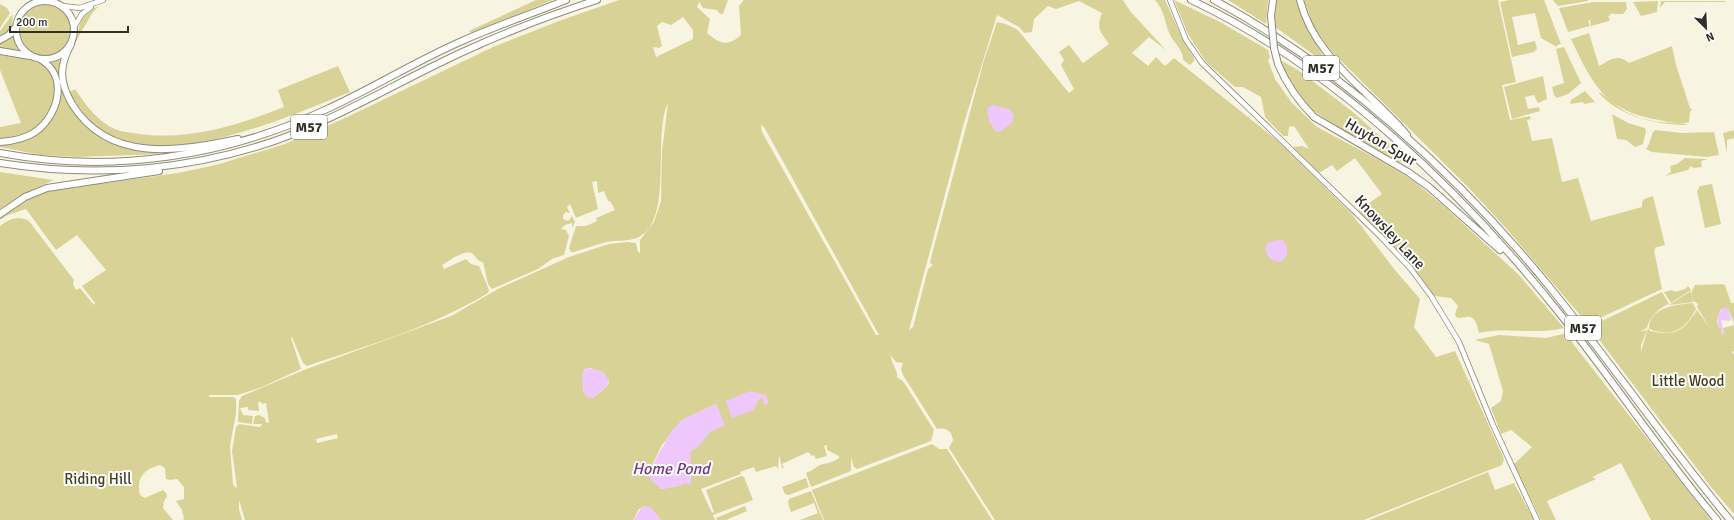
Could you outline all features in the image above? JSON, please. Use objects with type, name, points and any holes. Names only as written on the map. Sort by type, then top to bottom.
[{"type":"highway","points":[[0,40],[9,35],[16,27],[21,13],[34,2],[44,0],[59,3],[72,16],[74,27],[71,44],[57,56],[51,58],[37,58],[7,51],[0,51]]},
{"type":"highway","name":"M57","points":[[0,153],[62,161],[110,162],[138,160],[212,149],[243,142],[288,126],[364,92],[461,41],[566,0]]},
{"type":"highway","name":"M57","points":[[0,214],[26,197],[47,188],[162,171],[249,149],[295,133],[344,111],[467,50],[566,10],[597,0]]},
{"type":"highway","name":"M57","points":[[1191,0],[1254,34],[1298,62],[1359,109],[1449,190],[1529,277],[1587,348],[1680,475],[1717,520]]},
{"type":"highway","name":"M57","points":[[1214,0],[1254,23],[1302,54],[1348,88],[1419,150],[1510,241],[1548,284],[1591,338],[1686,467],[1730,520]]},
{"type":"highway","name":"Huyton Spur","points":[[1274,0],[1271,16],[1274,48],[1278,64],[1290,89],[1302,105],[1314,117],[1408,172],[1461,215],[1529,277]]},
{"type":"highway","name":"Huyton Spur","points":[[1300,0],[1307,23],[1318,42],[1335,62],[1398,125],[1419,150]]},
{"type":"highway","points":[[0,142],[12,141],[30,135],[48,119],[55,107],[58,90],[55,74],[49,66],[27,52],[20,45],[16,27]]},
{"type":"highway","name":"M57","points":[[71,44],[61,68],[62,77],[68,95],[76,109],[88,123],[114,141],[140,148],[182,148],[240,138],[288,126]]},
{"type":"highway","name":"M57","points":[[0,163],[52,170],[108,171],[160,167],[200,161]]},
{"type":"main road","points":[[59,3],[80,8],[103,0]]},
{"type":"main road","name":"Knowsley Lane","points":[[1170,0],[1186,40],[1202,63],[1381,237],[1410,269],[1431,296],[1459,342],[1493,425],[1537,520]]},
{"type":"main road","points":[[74,27],[82,14],[96,3]]},
{"type":"green space","points":[[536,0],[553,0],[471,33],[469,31]]},
{"type":"green space","name":"Riding Hill","points":[[619,0],[728,0],[723,14],[720,14],[717,10],[703,8],[699,2],[697,7],[710,19],[707,33],[720,42],[728,43],[741,35],[739,6],[744,0],[1123,0],[1130,11],[1166,50],[1149,37],[1132,53],[1148,66],[1156,57],[1165,66],[1174,58],[1278,141],[1351,213],[1395,270],[1420,299],[1414,327],[1436,357],[1455,351],[1504,459],[1502,465],[1364,520],[995,520],[949,448],[953,440],[951,434],[948,430],[943,428],[937,429],[903,375],[901,369],[903,363],[896,362],[891,356],[897,377],[903,381],[934,430],[931,441],[857,469],[854,467],[851,458],[851,471],[811,487],[806,473],[820,465],[836,460],[839,456],[827,450],[827,445],[824,446],[827,456],[816,459],[814,455],[812,456],[808,452],[782,464],[784,468],[782,468],[779,455],[778,469],[776,466],[756,472],[754,467],[740,472],[741,474],[701,489],[712,513],[714,512],[706,490],[741,476],[744,477],[753,500],[713,515],[715,520],[661,520],[650,507],[639,509],[633,520],[245,520],[239,500],[239,509],[242,520],[182,520],[184,519],[182,510],[176,501],[184,499],[184,487],[177,479],[166,479],[165,468],[160,465],[149,469],[142,476],[139,484],[140,495],[145,498],[163,490],[167,497],[164,501],[163,508],[173,520],[0,520],[0,226],[7,221],[18,218],[29,221],[74,280],[73,284],[76,290],[80,288],[94,305],[95,303],[82,286],[106,270],[77,235],[56,250],[26,209],[8,215],[0,220],[0,216],[23,201],[46,191],[178,173],[216,165],[285,144],[343,119],[493,47],[559,21]],"holes":[[[1079,1],[1102,13],[1099,26],[1103,36],[1109,44],[1083,63],[1069,45],[1059,52],[1064,60],[1061,65],[1074,89],[1069,93],[1018,30],[1006,24],[997,22],[984,60],[932,254],[930,263],[933,265],[928,269],[913,327],[909,330],[964,123],[997,15],[1019,27],[1024,33],[1032,32],[1034,19],[1048,6],[1056,9]],[[683,17],[693,30],[693,39],[656,57],[653,47],[659,48],[662,46],[657,26],[662,22],[671,25]],[[668,103],[662,151],[661,201],[654,222],[640,240],[640,253],[638,252],[636,243],[627,242],[609,244],[569,257],[498,289],[451,316],[304,370],[242,396],[239,401],[238,422],[252,424],[253,416],[243,415],[240,408],[248,407],[248,410],[259,411],[258,402],[261,402],[262,404],[266,403],[269,422],[266,423],[265,418],[259,415],[255,416],[253,424],[262,424],[260,427],[239,424],[236,427],[232,451],[237,488],[233,485],[230,446],[236,413],[236,399],[233,397],[210,397],[208,395],[238,395],[262,387],[301,369],[291,338],[292,337],[303,363],[307,366],[377,343],[422,326],[467,305],[488,293],[489,290],[479,266],[471,264],[466,259],[444,269],[442,265],[462,254],[473,254],[478,260],[483,262],[488,284],[492,289],[538,269],[552,259],[564,255],[569,236],[566,230],[561,229],[565,225],[572,223],[572,228],[575,222],[571,215],[571,218],[568,221],[563,219],[563,215],[566,212],[570,213],[567,207],[570,204],[576,218],[598,209],[592,182],[597,181],[598,193],[604,191],[608,201],[610,201],[615,210],[596,218],[597,221],[586,226],[576,226],[569,248],[571,252],[606,242],[635,239],[639,237],[650,227],[656,213],[661,175],[662,135],[664,117]],[[761,125],[764,127],[879,335],[876,335],[762,132]],[[590,368],[604,373],[609,382],[607,386],[593,398],[583,391],[583,372],[585,369]],[[716,404],[724,425],[710,432],[699,445],[690,452],[691,484],[685,483],[678,486],[661,489],[648,473],[662,445],[682,420]],[[337,434],[338,438],[317,443],[316,439]]]},
{"type":"green space","points":[[1155,0],[1165,0],[1183,40],[1194,58],[1194,61],[1190,65],[1183,60],[1182,53],[1170,35],[1162,12]]},
{"type":"green space","points":[[1174,0],[1220,22],[1268,50],[1270,58],[1268,60],[1275,79],[1292,103],[1317,127],[1379,160],[1414,181],[1446,208],[1519,275],[1564,328],[1543,331],[1490,331],[1479,333],[1474,319],[1469,317],[1456,317],[1455,314],[1458,306],[1451,298],[1434,296],[1391,244],[1358,211],[1382,194],[1355,158],[1337,171],[1332,165],[1319,173],[1293,147],[1302,146],[1309,149],[1294,126],[1289,127],[1288,136],[1283,136],[1265,117],[1261,97],[1243,87],[1235,87],[1206,62],[1188,34]]},
{"type":"green space","points":[[1228,0],[1268,0],[1266,24]]},
{"type":"green space","points":[[1276,0],[1296,0],[1308,30],[1326,60],[1325,63],[1274,26]]},
{"type":"green space","points":[[1304,0],[1498,0],[1516,82],[1502,85],[1510,120],[1530,116],[1531,119],[1527,120],[1532,141],[1552,138],[1562,182],[1578,178],[1591,221],[1642,207],[1642,202],[1644,199],[1653,196],[1665,245],[1654,248],[1656,249],[1654,250],[1662,289],[1600,318],[1586,322],[1505,227],[1466,185],[1329,49],[1313,25]]},
{"type":"green space","points":[[1509,0],[1544,0],[1561,44],[1557,45],[1557,47],[1541,38],[1535,13],[1512,17],[1518,45],[1535,41],[1537,49],[1534,52],[1512,57],[1500,2]]},
{"type":"green space","points":[[1553,0],[1588,0],[1588,1],[1558,6]]},
{"type":"green space","points":[[1658,1],[1657,12],[1641,16],[1633,2]]},
{"type":"green space","points":[[1661,1],[1726,2],[1665,2],[1660,8]]},
{"type":"green space","points":[[1594,2],[1626,2],[1627,9],[1623,14],[1612,13],[1608,17],[1610,19],[1609,21],[1591,26],[1590,20],[1588,21],[1590,26],[1568,32],[1559,8]]},
{"type":"green space","points":[[45,3],[55,5],[64,11],[70,20],[72,30],[70,40],[64,49],[55,55],[45,57],[35,55],[26,49],[20,40],[18,30],[20,20],[26,11],[35,5]]},
{"type":"green space","points":[[0,4],[7,8],[10,13],[0,28]]},
{"type":"green space","points":[[98,6],[93,12],[73,46],[81,20]]},
{"type":"green space","points":[[13,14],[12,28],[0,37],[0,31]]},
{"type":"green space","points":[[1589,33],[1599,66],[1614,58],[1621,58],[1629,63],[1672,46],[1676,65],[1690,108],[1692,110],[1690,112],[1689,122],[1666,122],[1641,116],[1613,103],[1594,82],[1586,70],[1571,39]]},
{"type":"green space","points":[[13,36],[21,52],[0,50],[0,43]]},
{"type":"green space","points":[[1564,47],[1581,83],[1568,94],[1557,98],[1554,95],[1552,87],[1564,83],[1556,49]]},
{"type":"green space","points":[[0,55],[26,58],[40,63],[47,69],[51,76],[55,93],[51,110],[40,124],[16,136],[0,139],[0,127],[21,123],[0,70]]},
{"type":"green space","points":[[62,58],[60,64],[60,78],[68,102],[113,143],[138,151],[159,152],[159,154],[77,157],[41,155],[0,147],[0,144],[26,141],[44,128],[55,109],[61,84],[46,62]]},
{"type":"green space","points":[[1280,60],[1298,70],[1353,112],[1401,155],[1405,161],[1400,162],[1347,133],[1314,111],[1304,102],[1289,82]]},
{"type":"green space","points":[[338,66],[350,92],[264,125],[197,143],[165,146],[136,145],[110,136],[92,122],[82,111],[69,92],[75,89],[103,122],[117,130],[152,135],[191,134],[229,126],[284,107],[278,90]]},
{"type":"green space","points":[[1543,76],[1547,99],[1538,103],[1534,95],[1525,97],[1528,109],[1539,107],[1540,111],[1512,119],[1504,87]]},
{"type":"green space","points":[[1585,91],[1595,102],[1570,104],[1571,100]]},
{"type":"green space","points":[[1598,92],[1626,112],[1641,118],[1688,124],[1681,125],[1649,121],[1630,115],[1613,105]]},
{"type":"green space","points":[[1612,114],[1628,123],[1645,128],[1646,131],[1643,144],[1635,147],[1626,140],[1617,139]]},
{"type":"green space","points":[[1655,130],[1682,133],[1714,132],[1719,155],[1707,157],[1652,152],[1646,149]]},
{"type":"green space","points":[[1734,130],[1734,138],[1727,140],[1727,153],[1723,133]]},
{"type":"green space","points":[[1685,158],[1708,159],[1701,161],[1702,167],[1693,168],[1692,166],[1688,170],[1665,176],[1671,172],[1670,166],[1677,164]]},
{"type":"green space","points":[[0,172],[54,180],[32,190],[0,209]]},
{"type":"green space","points":[[1712,184],[1721,224],[1705,228],[1697,191],[1700,186]]},
{"type":"green space","name":"Little Wood","points":[[1695,285],[1725,285],[1731,303],[1734,303],[1734,323],[1728,309],[1721,309],[1717,320],[1718,327],[1721,328],[1722,334],[1724,334],[1723,328],[1734,325],[1734,351],[1732,352],[1734,354],[1734,514],[1711,487],[1588,325],[1604,320],[1662,292],[1669,304],[1662,307],[1655,313],[1647,328],[1639,332],[1647,330],[1641,345],[1641,352],[1648,328],[1650,331],[1666,333],[1678,331],[1683,328],[1697,310],[1710,328],[1697,307],[1698,304],[1692,300],[1692,291]]},
{"type":"green space","points":[[1688,286],[1691,290],[1671,303],[1664,292],[1672,290],[1675,292],[1685,289]]},
{"type":"green space","points":[[1691,291],[1693,302],[1669,305]]},
{"type":"green space","points":[[1693,303],[1696,309],[1690,319],[1678,330],[1673,332],[1661,332],[1651,330],[1649,328],[1650,321],[1659,311],[1680,304]]},
{"type":"green space","points":[[1567,333],[1574,345],[1711,520],[1651,520],[1621,463],[1592,477],[1596,479],[1547,501],[1556,520],[1541,520],[1514,464],[1532,447],[1511,430],[1501,434],[1491,408],[1501,401],[1503,391],[1489,344],[1475,340],[1499,335],[1546,338]]},
{"type":"green space","points":[[932,444],[939,449],[947,449],[992,520],[824,520],[812,490]]},
{"type":"green space","points":[[1488,472],[1495,490],[1514,483],[1534,520],[1369,520]]},
{"type":"green space","points":[[806,478],[809,487],[789,495],[785,494],[782,487]]},
{"type":"green space","points":[[811,491],[823,520],[800,520],[818,513],[814,503],[791,512],[788,503],[789,499]]},
{"type":"green space","points":[[745,506],[747,511],[726,520],[717,520],[716,518]]},
{"type":"water","points":[[993,105],[1009,109],[1014,115],[1012,123],[999,132],[995,131],[989,121],[987,108]]},
{"type":"water","points":[[1283,240],[1287,247],[1287,255],[1281,262],[1274,261],[1268,257],[1266,251],[1267,243]]},
{"type":"water","points":[[1725,307],[1728,309],[1731,319],[1729,321],[1721,320],[1724,334],[1722,334],[1721,328],[1718,327],[1718,319],[1719,313]]},
{"type":"water","points":[[587,368],[602,371],[609,380],[607,386],[593,398],[586,395],[582,384],[583,372]]},
{"type":"water","points":[[750,391],[766,395],[769,404],[764,405],[763,399],[760,398],[753,410],[732,418],[726,401]]},
{"type":"water","name":"Home Pond","points":[[716,404],[725,425],[710,432],[698,447],[690,452],[691,484],[689,485],[685,483],[678,486],[661,489],[650,479],[648,473],[672,430],[682,420]]},
{"type":"water","points":[[643,506],[650,507],[661,520],[633,520]]}]
